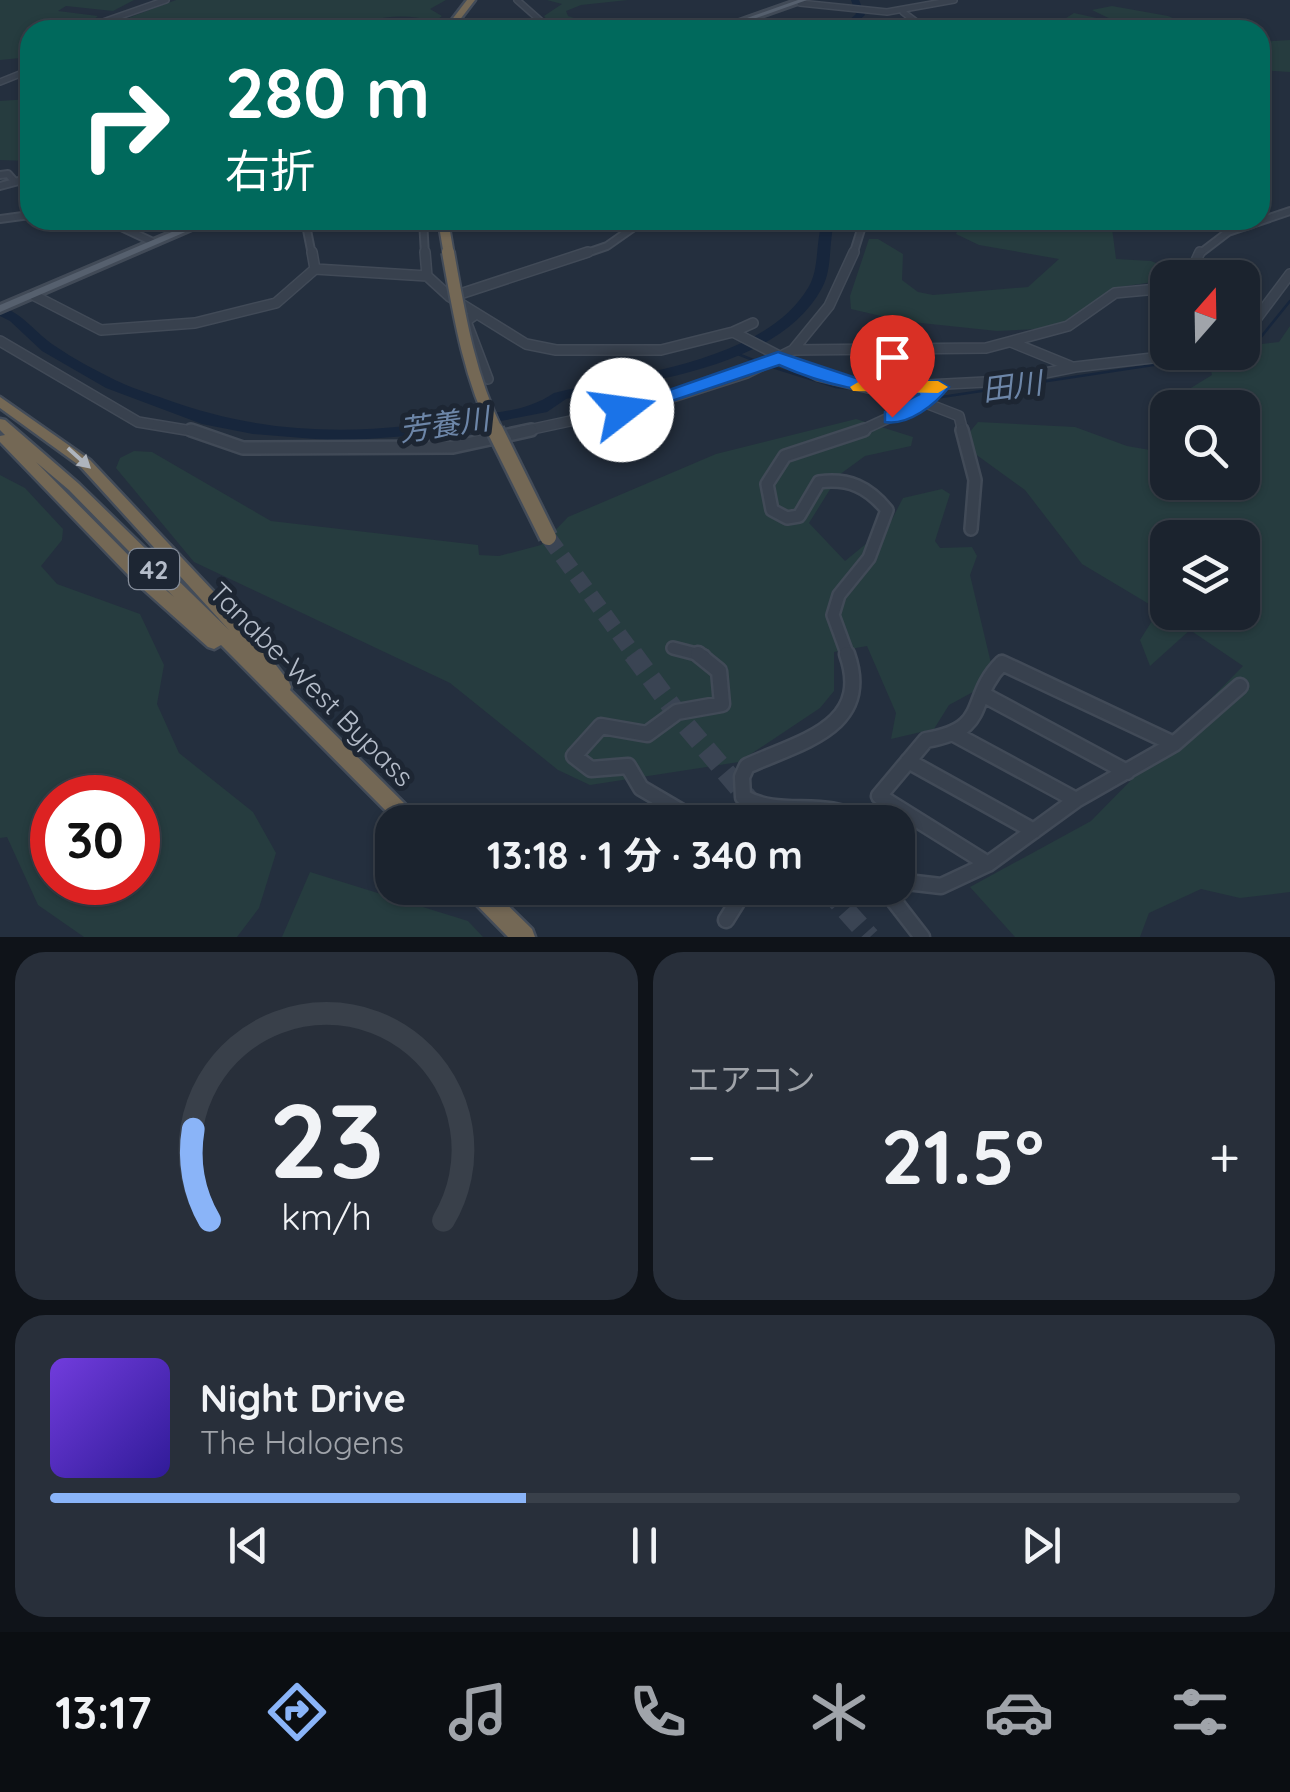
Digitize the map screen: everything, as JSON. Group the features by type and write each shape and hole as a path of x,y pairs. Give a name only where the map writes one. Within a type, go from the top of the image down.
{"highway":[{"path":"445,230 461,327 484,407 548,536"},
{"path":"0,401 59,440 109,488 239,630 304,719"},
{"name":"Tanabe-West Bypass","path":"0,422 74,487 393,805"},
{"path":"0,435 152,588 304,719"},
{"path":"492,905 524,937"}],"main road":[{"path":"747,20 802,2"},
{"path":"0,308 183,230"}],"street":[{"path":"109,20 166,0"},
{"path":"517,0 540,20"},
{"path":"802,2 849,10 903,12 954,0"},
{"path":"903,12 914,20"},
{"path":"0,175 8,174 15,182"},
{"path":"0,186 20,181"},
{"path":"128,230 153,242"},
{"path":"307,230 314,270"},
{"path":"424,230 427,276"},
{"path":"450,297 606,246 629,230"},
{"path":"0,341 98,403 138,422 185,428 243,448 452,447 654,403 778,358 792,350 827,310 843,281 861,230"},
{"path":"1195,260 1212,242 1242,230"},
{"path":"29,296 101,330 195,322 276,303 314,270 427,276 450,297 526,344 556,350 661,350 736,334 754,323"},
{"path":"1260,314 1290,274"},
{"path":"792,350 961,350 1011,342 1068,326 1114,293 1150,290"},
{"path":"476,314 466,321 488,379"},
{"path":"736,334 818,376 868,388 937,389 1150,359"},
{"path":"1011,342 1075,368"},
{"path":"759,805 743,798 742,777 747,766 836,725 848,710 854,674 832,615 839,595 869,558 886,510 860,484 836,478 819,482 799,516 787,518 772,510 767,484 786,456 862,432 923,402 937,389"},
{"path":"923,402 960,416 975,480 971,529"},
{"path":"668,805 641,788 628,766 591,769 574,756 601,726 647,734 677,712 722,704 723,686 712,661 698,651 673,648"},
{"path":"988,864 879,796 926,740 956,734 978,711 990,675 1006,661 1174,744"},
{"path":"915,883 941,886 988,864 1076,800 1174,744 1200,717 1240,686"},
{"path":"984,695 1126,772"},
{"path":"956,734 1076,800"},
{"path":"908,760 1034,831"},
{"path":"726,920 735,905"},
{"path":"897,905 922,937"}],"green space":[{"path":"0,0 134,0 113,11 66,6 58,11 98,16 93,20 20,20 20,58 0,60"},
{"path":"176,0 446,0 430,9 442,16 437,20 123,20"},
{"path":"547,0 628,0 581,5 566,11 568,16 580,20 547,20 544,16 562,4"},
{"path":"1112,6 1178,20 1112,20 1092,10"},
{"path":"1074,13 1101,19 1100,20 1063,20"},
{"path":"1290,40 1290,72 1270,71 1270,41"},
{"path":"20,100 20,161 0,160 0,101"},
{"path":"958,230 1112,230 1116,259 1150,261 1150,282 1119,287 1062,328 997,331 902,321 851,309 850,296 869,239 878,239 903,254 902,280 918,292 933,295 1028,287 1059,259 979,245 956,234"},
{"path":"1290,326 1290,892 1240,898 1201,889 1149,913 1140,937 1015,937 970,887 1091,821 1243,666 1190,630 1260,630 1260,520 1150,520 1150,605 1082,564 1025,490 967,448 968,434 978,422 1075,427 1150,450 1150,500 1260,500 1260,390 1188,390 1212,375 1211,370 1260,370 1262,344 1279,342"},
{"path":"856,419 913,437 911,446 865,456 839,475 809,523 845,561 889,525 903,498 942,489 950,494 935,541 940,548 972,547 977,556 970,575 995,680 949,705 934,729 891,739 896,713 867,646 834,652 834,691 820,708 739,762 590,785 558,770 450,683 194,562 116,468 120,458 134,451 152,452 271,521 478,545 479,555 499,556 541,545 568,517 716,454"},
{"path":"0,475 25,488 63,529 62,540 41,566 57,584 140,614 164,665 157,704 179,753 253,812 276,853 259,908 237,937 84,937 38,905 160,905 160,775 30,775 30,887 7,837 0,838"},
{"path":"1150,624 1150,630 1190,630 1150,666 1140,640"},
{"path":"310,872 375,892 375,905 416,905 468,921 483,937 282,937"}],"waterway":[{"name":"芳養川","path":"855,0 861,15 855,20"},
{"name":"芳養川","path":"0,310 15,318 47,348 112,385 208,420 253,429 340,436 433,429 541,409 560,396 664,373 738,350 771,333 797,313 816,287 826,230"},
{"name":"田川","path":"1260,338 1290,301"},
{"name":"田川","path":"730,351 761,363"},
{"name":"田川","path":"935,398 1150,365"},
{"name":"田川","path":"769,366 836,387 922,398"}],"tunnel":[{"path":"548,537 635,656"},
{"path":"633,654 684,723 754,805"},
{"path":"841,905 870,937"}],"slow traffic":[{"path":"860,387 938,387"}],"route":[{"path":"622,410 746,373 778,358 845,384 868,388 939,387 923,402 892,417"}]}
